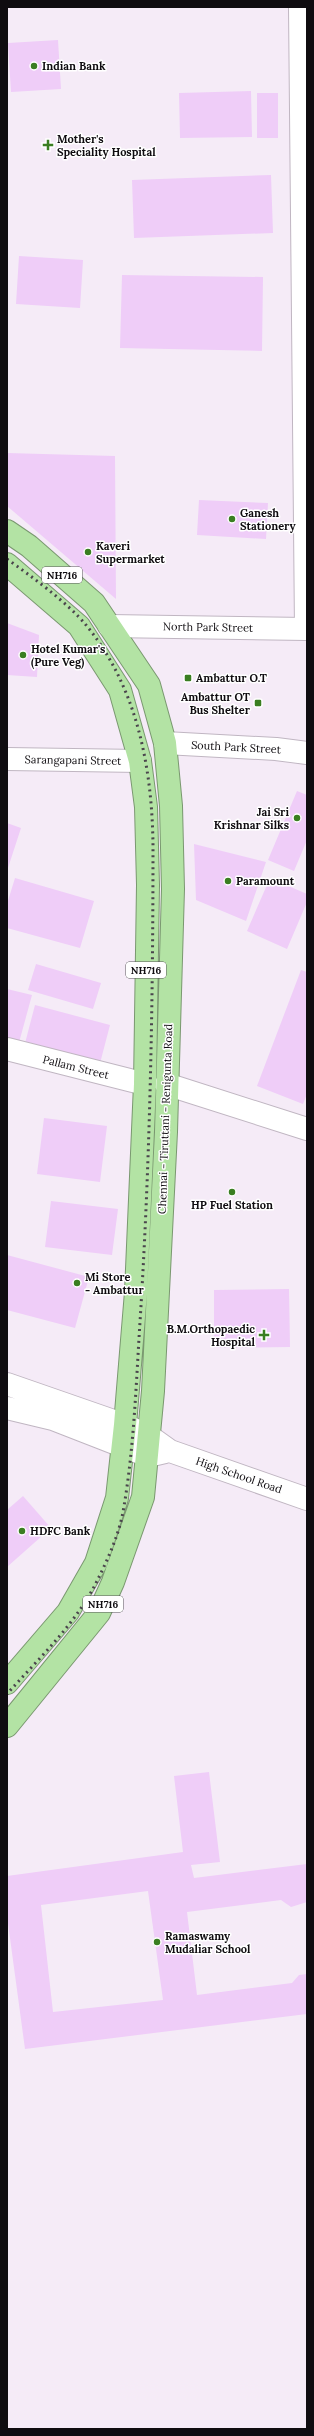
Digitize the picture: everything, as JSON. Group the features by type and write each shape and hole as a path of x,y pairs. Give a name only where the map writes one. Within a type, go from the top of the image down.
{"highway":[{"name":"Chennai - Tiruttani - Renigunta Road","path":"7,531 29,546 94,603 149,685 165,743 171,806 174,889 162,1202 149,1446 143,1497 113,1582 99,1613 7,1726"},
{"name":"Chennai - Tiruttani - Renigunta Road","path":"7,564 79,626 120,690 140,761 146,807 148,885 145,1084 136,1292 117,1498 96,1564 68,1612 7,1683"}],"street":[{"path":"300,7 306,628"},
{"name":"North Park Street","path":"109,626 306,628"},
{"name":"South Park Street","path":"165,743 276,749 307,753"},
{"name":"Sarangapani Street","path":"7,759 140,761"},
{"name":"Pallam Street","path":"7,1049 145,1084"},
{"path":"166,1084 307,1129"},
{"path":"7,1384 125,1424 149,1446"},
{"path":"7,1408 53,1419 123,1446 149,1446"},
{"name":"High School Road","path":"149,1446 170,1451 307,1499"}],"building":[{"name":"Indian Bank","path":"58,40 61,89 11,92 8,43"},
{"path":"251,91 252,137 180,138 179,93"},
{"path":"257,93 278,93 278,138 257,138"},
{"path":"271,175 273,233 134,238 132,180"},
{"path":"19,256 83,260 80,308 16,304"},
{"path":"122,275 263,277 262,351 120,348"},
{"name":"Kaveri Supermarket","path":"7,453 115,456 116,599 7,506"},
{"name":"Ganesh Stationery","path":"199,500 268,503 266,539 197,535"},
{"name":"Hotel Kumar's (Pure Veg)","path":"7,623 39,635 37,677 7,675"},
{"name":"Jai Sri Krishnar Silks","path":"297,791 307,795 307,840 294,871 268,860"},
{"path":"7,823 21,828 7,871"},
{"name":"Paramount","path":"194,844 266,862 246,921 196,900"},
{"path":"15,878 94,901 80,948 7,928 7,904"},
{"path":"270,878 307,894 307,902 287,949 247,931"},
{"path":"36,964 101,983 93,1009 28,990"},
{"path":"301,970 307,972 307,1094 303,1104 257,1086"},
{"path":"7,989 32,995 17,1050 7,1047"},
{"path":"35,1005 110,1025 98,1071 23,1051"},
{"path":"44,1118 107,1126 100,1182 37,1174"},
{"path":"51,1201 118,1209 112,1255 45,1247"},
{"path":"7,1255 89,1277 75,1328 7,1310"},
{"path":"289,1289 290,1347 214,1348 214,1290"},
{"path":"23,1496 51,1528 7,1567 7,1510"},
{"path":"209,1772 220,1862 191,1865 194,1878 307,1864 307,1902 291,1907 281,1900 187,1912 197,1995 292,1983 299,1975 307,1974 307,2014 25,2049 7,1916 7,1876 183,1852 174,1776","holes":["148,1891 163,2000 53,2012 41,1905"]}],"railway":[{"path":"7,559 49,590 86,625 103,649 118,675 129,701 145,757 152,816 153,845 152,1024 149,1143 134,1417 127,1489 119,1529 113,1546 89,1595 57,1640 7,1694"}],"place":[{"name":"Indian Bank","path":"34,66"},
{"name":"Mother's Speciality Hospital","path":"48,145"},
{"name":"Ganesh Stationery","path":"232,519"},
{"name":"Kaveri Supermarket","path":"88,552"},
{"name":"Hotel Kumar's (Pure Veg)","path":"23,655"},
{"name":"Ambattur O.T","path":"188,678"},
{"name":"Ambattur OT Bus Shelter","path":"258,703"},
{"name":"Jai Sri Krishnar Silks","path":"297,818"},
{"name":"Paramount","path":"228,881"},
{"name":"HP Fuel Station","path":"232,1192"},
{"name":"Mi Store - Ambattur","path":"77,1283"},
{"name":"B.M.Orthopaedic Hospital","path":"264,1335"},
{"name":"HDFC Bank","path":"22,1531"},
{"name":"Ramaswamy Mudaliar School","path":"157,1942"}]}
